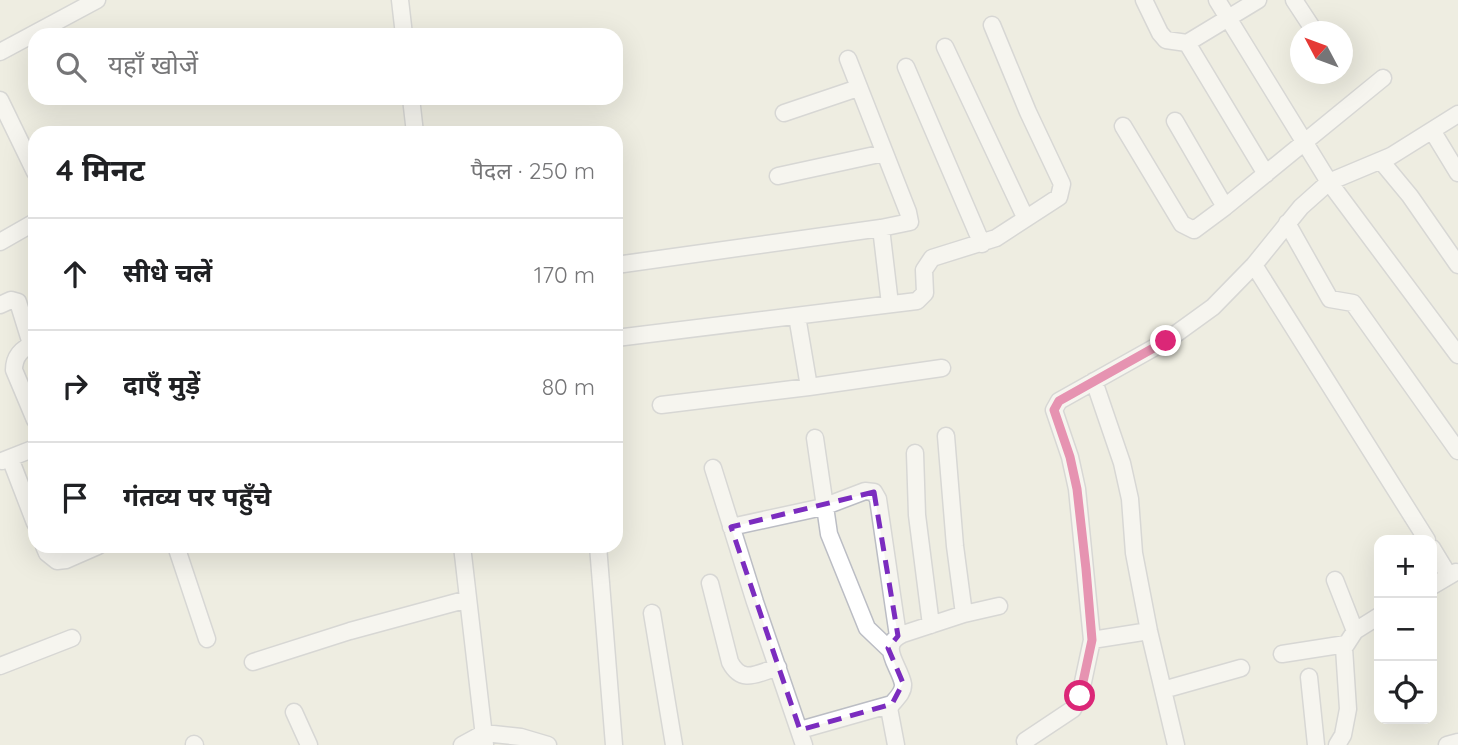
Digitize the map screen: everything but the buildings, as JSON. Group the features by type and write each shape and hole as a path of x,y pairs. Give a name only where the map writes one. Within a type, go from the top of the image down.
{"street":[{"path":"45,28 97,0"},
{"path":"400,0 403,28"},
{"path":"1144,0 1166,40 1186,43 1258,0"},
{"path":"1217,0 1329,182 1458,355"},
{"path":"1294,0 1308,21"},
{"path":"623,337 917,301 924,296 924,270 932,258 996,238 1059,197 1062,184 1028,112 992,24"},
{"path":"0,52 28,37"},
{"path":"1186,43 1266,174"},
{"path":"945,47 1025,217"},
{"path":"623,264 907,224 911,220 848,59"},
{"path":"906,67 982,244"},
{"path":"1123,126 1182,224 1194,230 1383,78"},
{"path":"785,113 858,88"},
{"path":"0,100 28,158"},
{"path":"412,105 414,126"},
{"path":"1023,744 1073,709 1080,696 1092,640 1077,489 1070,457 1054,410 1059,401 1192,324 1213,307 1254,265 1287,223 1329,182 1381,160 1433,132 1458,114"},
{"path":"1175,121 1225,207"},
{"path":"1433,132 1458,173"},
{"path":"778,176 884,153"},
{"path":"1381,160 1458,265"},
{"path":"1287,223 1330,299 1353,303 1458,451"},
{"path":"0,242 28,226"},
{"path":"881,228 890,304"},
{"path":"1254,265 1424,535"},
{"path":"0,304 11,300 18,302 28,330"},
{"path":"797,316 809,387"},
{"path":"28,347 19,352 14,370 28,403"},
{"path":"661,405 942,368"},
{"path":"1094,381 1122,463 1130,499 1134,553 1176,745"},
{"path":"946,436 955,546 964,614"},
{"path":"815,438 829,534 863,620 874,637 894,643 931,625 999,606"},
{"path":"28,451 5,460 28,508"},
{"path":"915,453 917,515 931,625"},
{"path":"713,468 802,738 892,704"},
{"path":"732,527 823,507 865,491 874,492 878,499 894,643 903,683 889,713 896,745"},
{"path":"47,553 57,561 82,553"},
{"path":"178,553 207,639"},
{"path":"463,553 484,739"},
{"path":"599,553 614,745"},
{"path":"1437,554 1454,573 1437,583"},
{"path":"1335,580 1351,638 1343,658 1348,709 1343,735 1337,745"},
{"path":"709,583 735,672 750,676 778,667"},
{"path":"253,662 350,631 468,599"},
{"path":"652,613 674,745"},
{"path":"1282,654 1351,638 1374,621"},
{"path":"1092,640 1149,631"},
{"path":"0,666 72,638"},
{"path":"1163,691 1241,668"},
{"path":"1308,677 1316,745"},
{"path":"294,712 309,745"},
{"path":"462,745 484,739 521,737 548,745"},
{"path":"1447,745 1458,742"}],"highlighted area":[{"path":"874,492 898,636 888,648 903,683 892,704 800,730 731,527"}],"route":[{"path":"1080,696 1092,640 1086,569 1077,489 1070,457 1054,410 1059,401 1166,341"}]}
